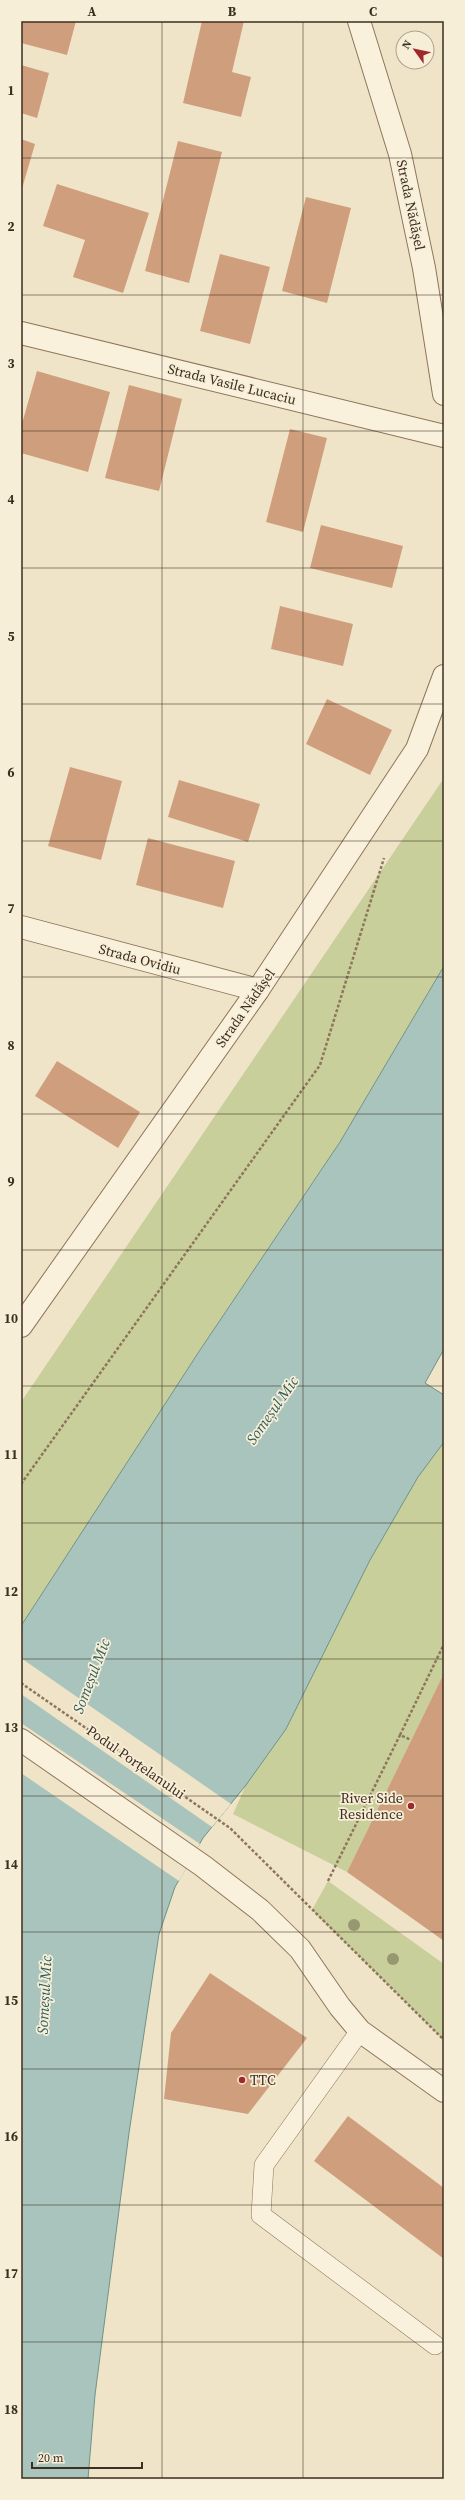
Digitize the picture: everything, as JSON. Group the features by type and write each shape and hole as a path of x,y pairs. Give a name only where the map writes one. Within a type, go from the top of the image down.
{"street":[{"name":"Strada Nădășel","path":"359,21 400,154 424,268 444,394"},
{"name":"Strada Vasile Lucaciu","path":"21,333 444,436"},
{"name":"Strada Nădășel","path":"21,1326 258,990 418,749 444,676"},
{"name":"Strada Ovidiu","path":"21,927 258,990"},
{"path":"21,1740 203,1866 260,1910 300,1949 340,2008 360,2031 444,2091"}],"lane":[{"path":"360,2031 264,2166 262,2215 435,2345"}],"path":[{"path":"21,1484 320,1065 385,854"},
{"path":"328,1881 444,1644"},
{"name":"Podul Porțelanului","path":"21,1683 230,1828 444,2040"},
{"path":"400,1735 411,1740"}],"green space":[{"path":"444,778 444,966 340,1142 200,1350 21,1626 21,1402"},
{"path":"444,1349 425,1383 444,1395 444,1673 347,1872 233,1814 245,1787 203,1838 175,1887 159,1934 128,1779"},
{"path":"328,1881 444,1964 444,2040 312,1910"}],"water":[{"name":"Someșul Mic","path":"444,966 444,1349 425,1383 444,1395 444,1442 418,1477 370,1560 286,1729 246,1785 203,1838 175,1887 159,1934 129,2133 95,2395 88,2479 21,2479 21,1626 200,1350 340,1142"}],"pier":[{"path":"21,1658 231,1804 212,1827 21,1694"},
{"path":"21,1723 200,1844 179,1881 21,1773"}],"building":[{"path":"21,21 76,21 67,55 21,43"},
{"path":"202,21 244,21 232,72 251,77 241,117 183,103"},
{"path":"21,65 49,73 37,118 21,113"},
{"path":"21,139 35,144 21,192"},
{"path":"178,141 222,152 189,283 145,271"},
{"path":"57,184 149,213 123,293 73,277 85,240 43,226"},
{"path":"306,197 351,208 327,303 282,291"},
{"path":"220,254 270,267 250,344 200,331"},
{"path":"37,371 110,392 88,472 21,453 21,427"},
{"path":"129,385 182,399 159,491 105,478"},
{"path":"290,429 327,438 303,532 266,522"},
{"path":"321,525 403,546 392,588 310,568"},
{"path":"280,606 353,624 343,666 271,649"},
{"path":"327,699 392,730 370,775 306,744"},
{"path":"70,767 122,781 101,860 48,846"},
{"path":"179,780 260,804 248,842 168,817"},
{"path":"148,838 235,861 223,908 136,885"},
{"path":"57,1061 140,1112 118,1148 35,1096"},
{"name":"River Side Residence","path":"444,1673 444,1941 347,1872"},
{"path":"210,1973 307,2038 248,2114 164,2099 171,2033"},
{"path":"348,2116 444,2188 444,2259 314,2161"}],"place":[{"name":"River Side Residence","path":"411,1806"},
{"name":"TTC","path":"242,2080"}]}
